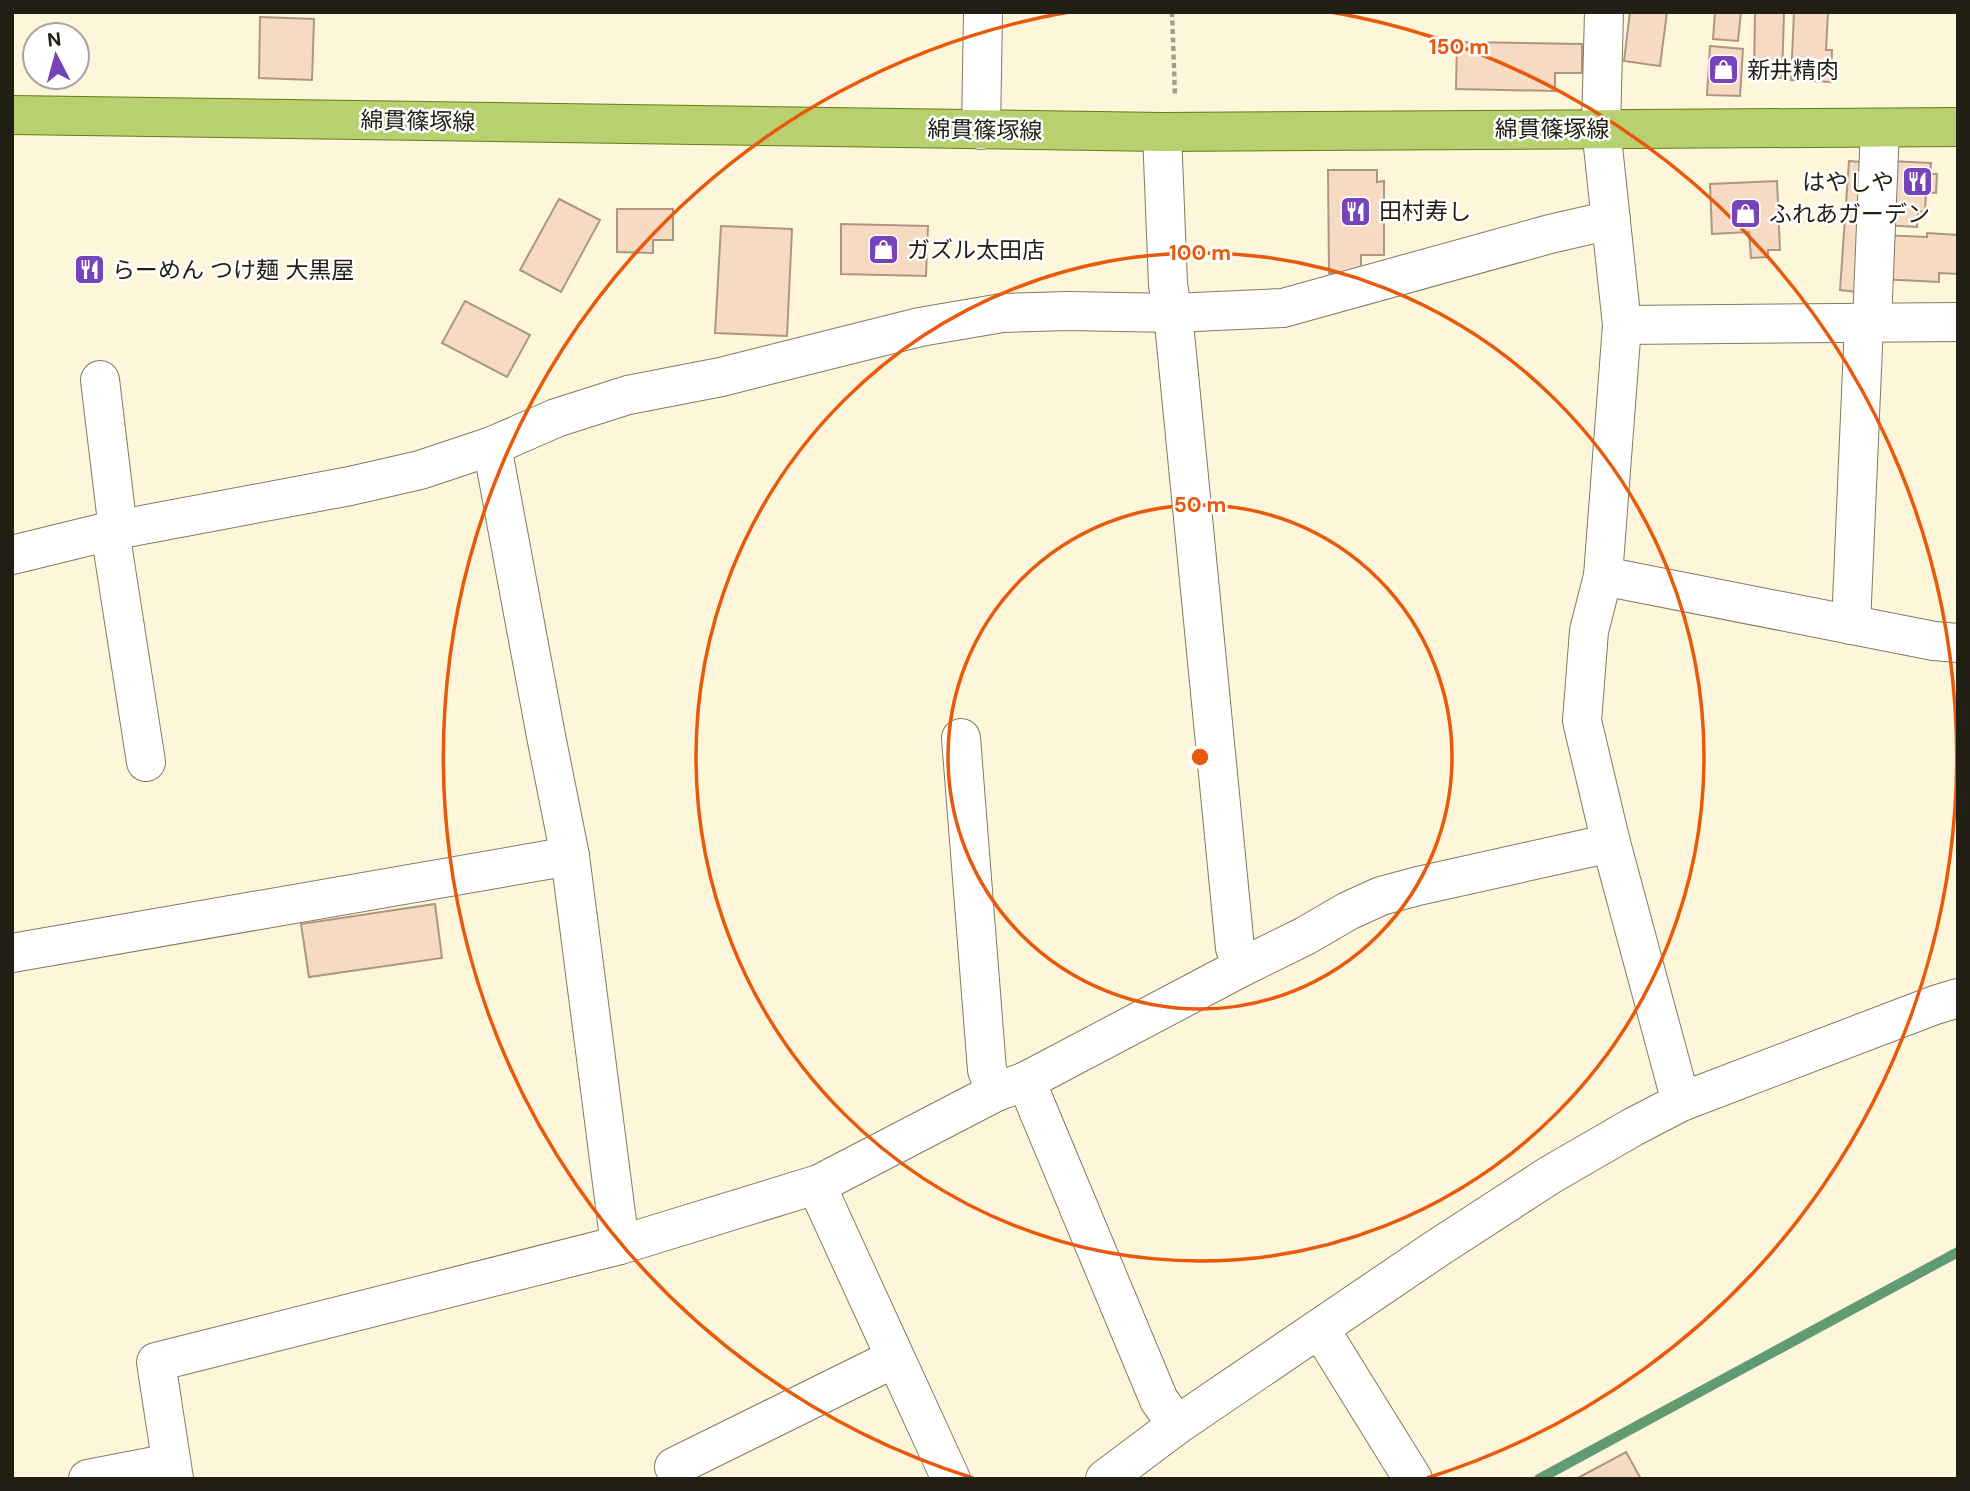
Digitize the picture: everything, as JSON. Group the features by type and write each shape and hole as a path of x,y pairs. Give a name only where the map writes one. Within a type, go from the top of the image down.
{"main road":[{"name":"綿貫篠塚線","path":"12,115 981,130 1169,118 1601,128 1958,127"}],"street":[{"path":"981,130 983,12"},
{"path":"1605,12 1601,128 1622,325 1603,576 1589,631 1582,721 1611,843 1681,1102"},
{"path":"1169,118 1168,285 1173,313 1235,948 1242,967"},
{"path":"1851,625 1880,128"},
{"path":"12,555 114,531 420,470 492,446 556,418 628,395 721,377 962,318 1002,313 1173,313 1283,309 1550,234 1611,220"},
{"path":"1622,325 1958,322"},
{"path":"100,380 114,531 146,762"},
{"path":"492,446 570,856 620,1245"},
{"path":"1603,576 1934,641 1958,643"},
{"path":"961,738 987,1070 1011,1087 1159,1400 1177,1425"},
{"path":"88,1479 172,1471 156,1362 620,1245 819,1184 1381,896 1611,843"},
{"path":"12,953 570,856"},
{"path":"1105,1479 1177,1425 1436,1249 1550,1175 1633,1127 1681,1102 1958,998"},
{"path":"819,1184 824,1202 951,1479"},
{"path":"1320,1329 1413,1479"},
{"path":"674,1467 895,1358"}],"path":[{"path":"1169,118 1172,12"}],"building":[{"path":"1630,12 1667,12 1660,66 1624,61"},
{"path":"1715,12 1741,12 1738,41 1713,39"},
{"path":"1755,12 1784,12 1782,78 1754,77"},
{"path":"1794,12 1828,12 1826,50 1832,50 1831,82 1791,80"},
{"path":"260,17 314,19 312,80 259,78"},
{"path":"1457,42 1582,44 1582,73 1555,73 1555,91 1456,89"},
{"path":"1710,46 1743,49 1740,96 1707,95"},
{"path":"1849,161 1873,163 1867,293 1840,290"},
{"path":"1889,161 1931,163 1930,174 1937,174 1936,193 1926,192 1925,212 1918,211 1917,227 1885,225"},
{"path":"1328,170 1377,170 1377,182 1384,181 1384,255 1361,255 1361,273 1329,273"},
{"path":"1777,181 1780,250 1768,250 1768,257 1751,258 1749,232 1712,234 1710,184"},
{"path":"559,199 600,220 561,292 520,270"},
{"path":"617,209 673,209 673,240 653,240 653,253 617,252"},
{"path":"841,224 928,226 926,276 841,274"},
{"path":"721,226 792,229 787,336 715,333"},
{"path":"1927,233 1958,235 1958,274 1939,273 1939,282 1880,279 1882,235 1927,237"},
{"path":"465,301 530,335 507,377 442,343"},
{"path":"435,904 442,958 309,977 301,924"},
{"path":"1626,1452 1641,1479 1576,1479"}],"waterway":[{"path":"1539,1479 1958,1252"}],"place":[{"name":"新井精肉","path":"1724,70"},
{"name":"はやしや","path":"1917,182"},
{"name":"田村寿し","path":"1356,211"},
{"name":"ふれあガーデン","path":"1746,214"},
{"name":"ガズル太田店","path":"884,250"},
{"name":"らーめん つけ麺 大黒屋","path":"89,270"}]}
